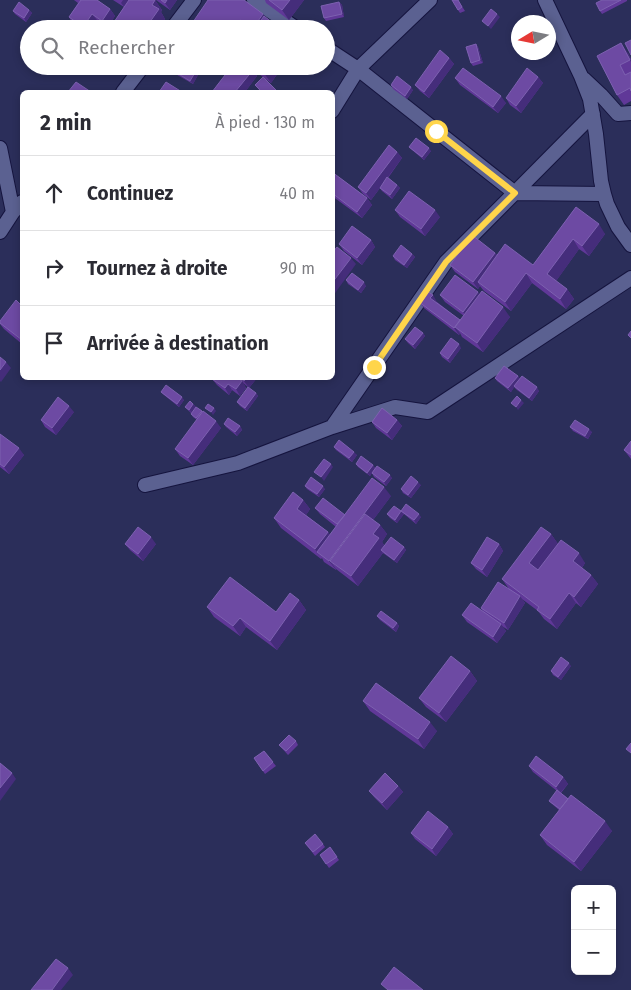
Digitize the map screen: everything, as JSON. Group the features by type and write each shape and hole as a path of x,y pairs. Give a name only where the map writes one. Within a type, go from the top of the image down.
{"street":[{"path":"179,20 194,0"},
{"path":"254,0 284,20"},
{"path":"335,107 358,69 430,0"},
{"path":"545,0 590,98 604,194 618,227 631,246"},
{"path":"335,54 358,69 515,193 604,194"},
{"path":"125,90 136,75"},
{"path":"581,76 618,114 631,113"},
{"path":"332,427 446,262 593,114"},
{"path":"0,148 18,207 0,232"},
{"path":"145,485 238,463 332,427 395,407 428,412 631,278"}],"building":[{"path":"81,0 97,0 110,9 103,20 92,14 88,20 73,20 69,17"},
{"path":"129,0 155,0 152,5 159,9 151,20 115,20"},
{"path":"208,0 244,0 263,14 259,20 194,20"},
{"path":"269,0 290,0 282,10"},
{"path":"452,0 458,0 462,7 458,10"},
{"path":"602,0 621,0 600,11 596,3"},
{"path":"19,2 29,10 24,18 13,11"},
{"path":"339,2 342,14 324,18 321,6"},
{"path":"491,9 497,14 488,26 482,21"},
{"path":"264,16 269,20 261,20"},
{"path":"631,40 631,55 625,43"},
{"path":"621,43 630,60 620,65 625,75 631,72 631,91 630,88 617,95 597,56"},
{"path":"476,44 480,60 471,63 466,47"},
{"path":"440,50 449,58 424,92 415,85"},
{"path":"463,68 501,96 493,107 455,78"},
{"path":"527,68 538,77 516,106 506,98"},
{"path":"180,75 194,75 190,81"},
{"path":"225,75 249,75 237,90 214,90"},
{"path":"397,76 411,87 405,96 391,85"},
{"path":"263,77 276,90 260,90 255,85"},
{"path":"76,82 88,90 70,90"},
{"path":"166,82 179,90 160,90"},
{"path":"416,138 429,148 422,157 409,147"},
{"path":"389,145 397,152 366,193 358,187"},
{"path":"335,174 367,198 357,212 335,195"},
{"path":"387,177 397,185 390,195 380,188"},
{"path":"409,191 435,210 421,229 395,210"},
{"path":"576,207 599,224 582,246 573,239 547,274 567,289 560,299 526,273 505,302 478,282 505,244 533,265"},
{"path":"352,226 371,240 357,258 339,244"},
{"path":"472,235 495,253 473,282 450,265"},
{"path":"401,245 412,254 404,265 393,256"},
{"path":"337,247 351,258 335,279 335,249"},
{"path":"352,273 364,282 358,290 346,280"},
{"path":"455,275 478,292 463,312 440,295"},
{"path":"427,291 433,295 430,298 460,320 454,328 419,302"},
{"path":"482,291 503,307 477,343 455,327"},
{"path":"16,300 20,304 20,338 0,323"},
{"path":"415,327 423,333 413,345 405,339"},
{"path":"451,338 459,344 448,359 440,353"},
{"path":"0,357 6,362 0,370"},
{"path":"504,366 518,376 508,388 495,378"},
{"path":"522,376 537,387 529,398 514,386"},
{"path":"213,380 242,381 236,389 228,384 225,388"},
{"path":"166,385 182,397 177,404 161,392"},
{"path":"248,387 256,393 245,408 237,402"},
{"path":"517,396 521,400 516,407 511,403"},
{"path":"58,397 69,406 52,428 41,420"},
{"path":"190,401 193,404 189,410 185,407"},
{"path":"208,404 214,408 211,412 205,408"},
{"path":"196,407 202,411 196,418 191,414"},
{"path":"382,408 397,420 387,433 372,422"},
{"path":"203,411 216,421 188,458 175,449"},
{"path":"228,418 240,426 235,432 224,424"},
{"path":"575,420 589,429 585,436 570,427"},
{"path":"0,434 19,448 4,467 0,464"},
{"path":"339,440 354,452 349,458 334,447"},
{"path":"631,441 631,455 624,450"},
{"path":"361,456 373,465 367,473 356,464"},
{"path":"324,459 331,464 321,477 314,472"},
{"path":"377,466 390,475 384,482 372,473"},
{"path":"411,476 418,482 408,495 401,489"},
{"path":"311,477 323,486 317,494 305,486"},
{"path":"372,478 384,487 329,561 317,552"},
{"path":"293,492 303,500 297,509 328,532 315,549 274,518"},
{"path":"323,498 345,515 337,524 315,508"},
{"path":"406,504 419,514 414,520 401,511"},
{"path":"394,506 401,511 395,520 387,514"},
{"path":"365,514 380,525 373,534 379,538 351,576 330,561"},
{"path":"138,527 151,537 138,554 125,544"},
{"path":"541,527 551,534 529,563 538,570 561,540 579,553 573,561 591,575 574,597 569,593 550,619 537,610 539,607 502,579"},
{"path":"391,537 404,547 394,560 381,550"},
{"path":"487,537 499,544 482,570 471,563"},
{"path":"230,577 276,612 290,593 299,600 270,641 240,618 233,626 207,607"},
{"path":"498,582 520,596 504,623 481,608"},
{"path":"471,603 501,624 493,637 462,615"},
{"path":"381,611 397,623 393,628 377,616"},
{"path":"451,656 470,671 439,713 419,698"},
{"path":"561,657 569,663 558,677 551,671"},
{"path":"376,683 430,722 418,739 363,701"},
{"path":"289,735 296,741 286,751 279,745"},
{"path":"631,743 631,753 626,749"},
{"path":"264,751 273,762 263,771 254,758"},
{"path":"536,756 563,777 556,787 529,766"},
{"path":"0,763 12,773 0,788"},
{"path":"385,773 398,786 382,803 369,791"},
{"path":"557,790 568,799 560,809 549,801"},
{"path":"571,795 605,821 574,862 540,835"},
{"path":"428,811 448,827 432,849 411,833"},
{"path":"315,834 323,844 313,852 305,843"},
{"path":"330,847 337,857 326,864 320,855"},
{"path":"56,959 68,968 52,990 31,990"},
{"path":"394,967 423,990 388,990 381,984"}],"route":[{"path":"374,367 446,262 515,193 436,131"}]}
